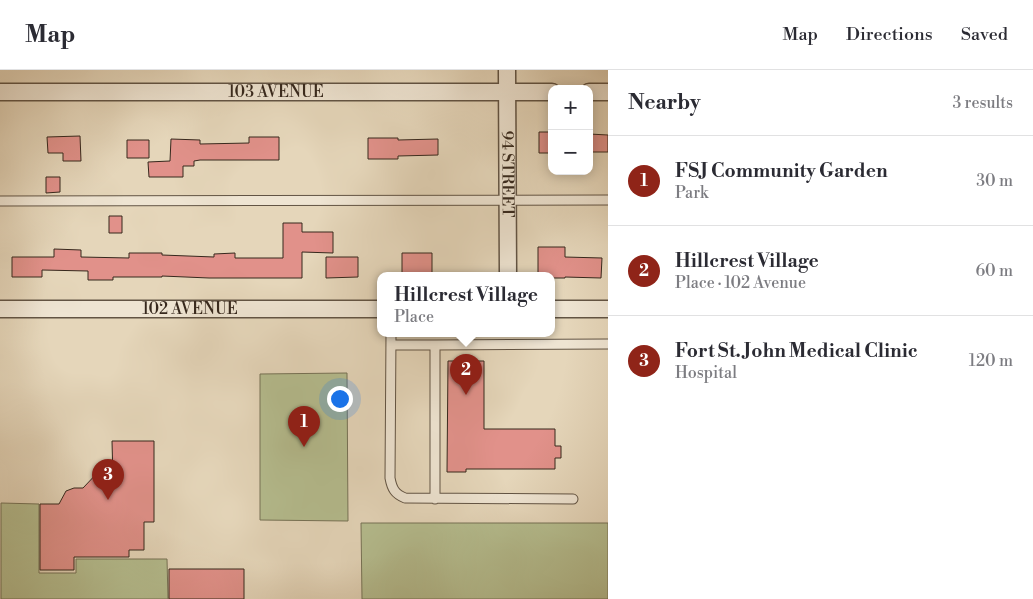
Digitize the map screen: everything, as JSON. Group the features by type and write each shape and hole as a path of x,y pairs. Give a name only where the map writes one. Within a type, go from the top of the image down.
{"street":[{"name":"94 STREET","path":"508,70 508,272"},
{"name":"103 AVENUE","path":"0,92 548,92"},
{"path":"593,92 608,92"},
{"name":"102 AVENUE","path":"0,309 377,309"},
{"path":"555,309 608,309"}],"lane":[{"path":"0,201 608,200"},
{"path":"391,337 391,487 397,495 404,498 435,499 573,499"},
{"path":"390,344 608,344"},
{"path":"435,344 435,499"}],"green space":[{"path":"347,373 348,521 260,520 260,374"},
{"path":"1,503 39,504 39,573 76,573 76,559 167,559 168,599 1,599"},
{"path":"361,523 608,523 608,599 362,599"}],"building":[{"path":"539,132 548,132 548,153 539,153"},
{"path":"593,134 608,135 608,152 593,152"},
{"path":"80,136 81,161 63,161 63,153 48,153 47,137"},
{"path":"249,137 279,137 279,160 200,160 194,161 194,166 183,166 183,177 149,177 148,162 170,161 171,139 200,140 200,144 249,143"},
{"path":"368,138 398,138 398,140 438,139 438,155 398,156 398,159 368,159"},
{"path":"127,140 149,140 149,158 127,158"},
{"path":"46,177 60,177 60,192 46,193"},
{"path":"109,216 122,216 122,233 109,233"},
{"path":"283,223 302,223 302,232 333,232 333,253 302,252 302,278 162,276 113,277 113,280 88,280 88,271 42,270 42,277 12,277 12,257 54,257 54,249 81,250 81,257 129,258 129,253 162,253 162,255 214,257 214,254 235,253 235,258 283,258"},
{"path":"538,247 565,247 565,257 602,258 601,278 555,278 555,272 538,272"},
{"path":"402,253 432,253 432,272 402,272"},
{"path":"326,257 358,257 358,277 326,278"},
{"path":"448,361 484,361 484,429 555,429 555,446 561,446 561,458 555,458 555,469 466,469 466,472 447,472"},
{"path":"112,441 154,441 154,522 144,522 144,550 129,550 129,557 74,557 74,570 40,570 40,504 59,504 66,491 74,488 83,488 101,469 113,480"},
{"path":"169,569 244,569 244,599 169,599"}],"place":[{"name":"Hillcrest Village","path":"466,395"},
{"name":"FSJ Community Garden","path":"304,447"},
{"name":"Fort St. John Medical Clinic","path":"108,500"}]}
